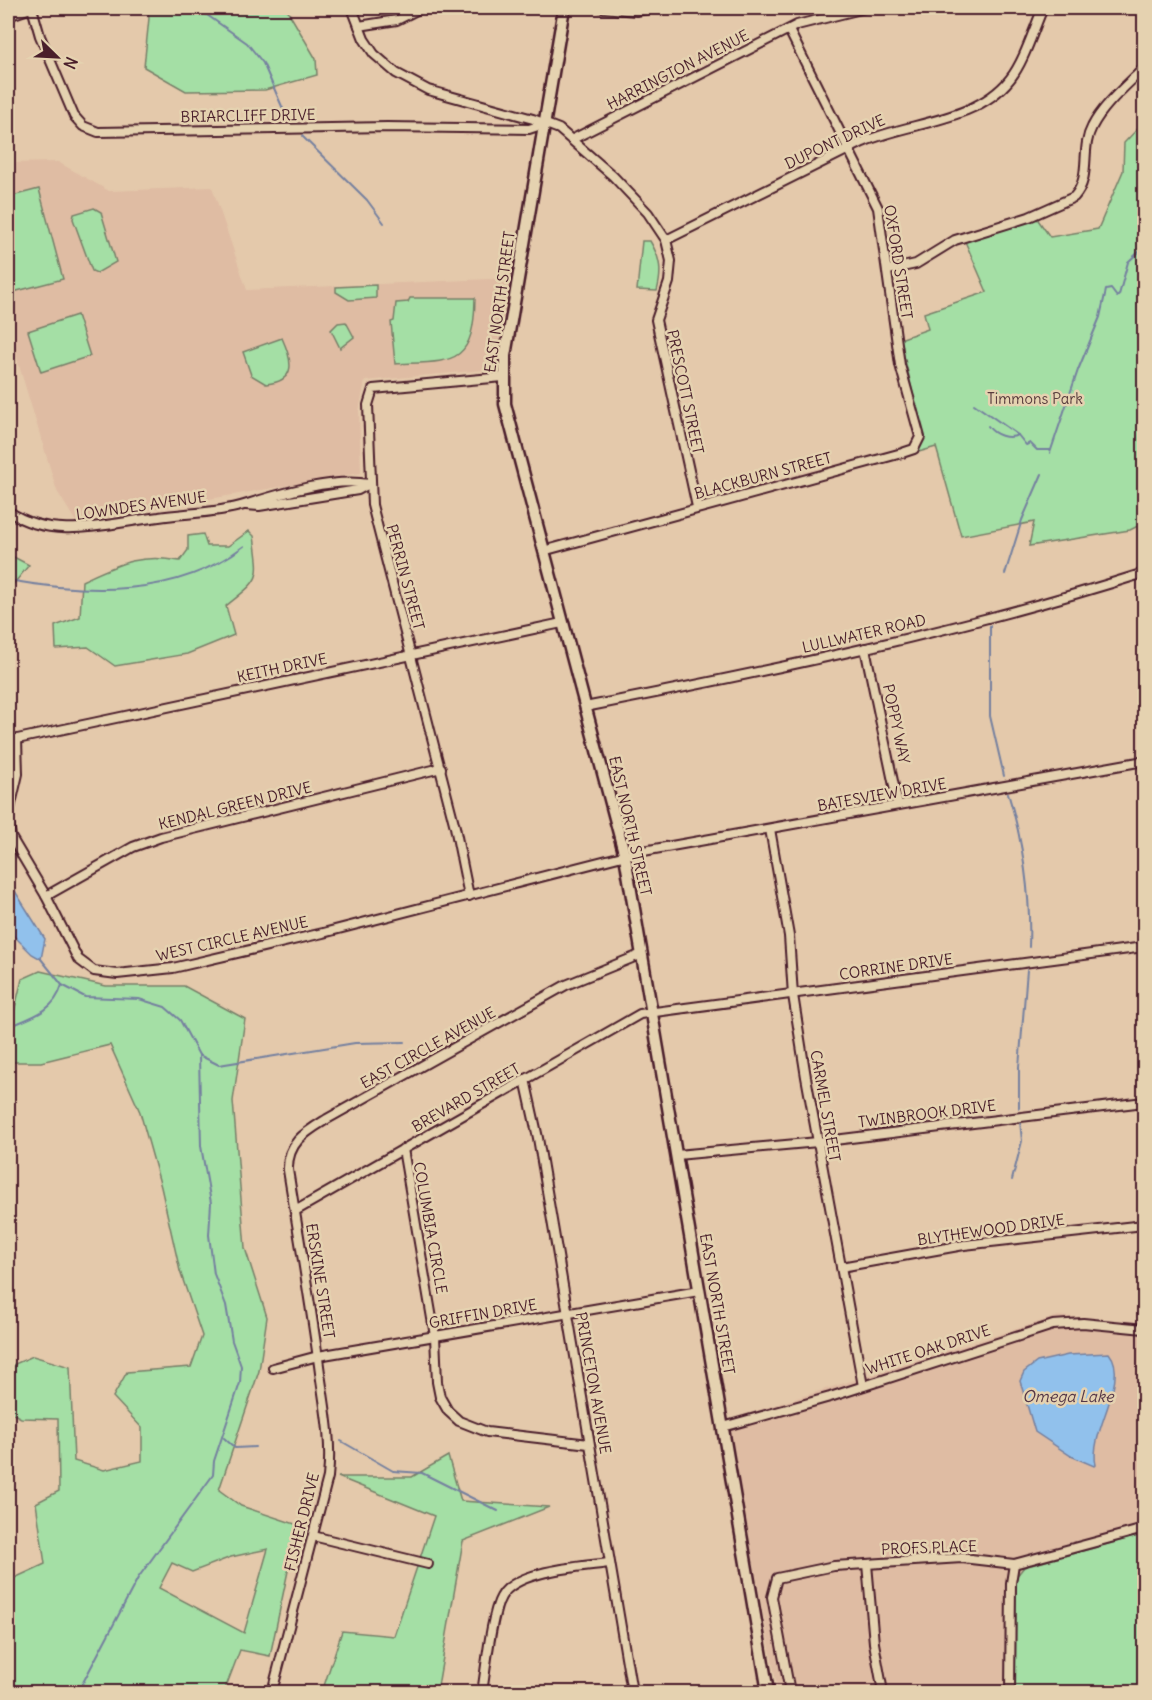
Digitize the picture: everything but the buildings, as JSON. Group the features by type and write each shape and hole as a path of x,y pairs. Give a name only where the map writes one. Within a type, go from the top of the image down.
{"main road":[{"name":"EAST NORTH STREET","path":"564,8 503,377 506,415 625,856 768,1692"}],"street":[{"path":"8,16 32,8"},
{"name":"BRIARCLIFF DRIVE","path":"32,8 40,36 74,116 82,126 98,132 387,127 529,129 544,124"},
{"name":"PRESCOTT STREET","path":"352,8 374,54 385,65 407,80 428,90 560,129 639,202 666,240 671,272 665,298 656,320 697,507"},
{"path":"359,26 397,20 422,8"},
{"path":"603,8 636,11 654,8"},
{"name":"HARRINGTON AVENUE","path":"573,139 789,30 865,8"},
{"name":"DUPONT DRIVE","path":"666,240 848,148 887,131 967,110 995,93 1012,78 1043,8"},
{"name":"OXFORD STREET","path":"789,30 878,208 903,374"},
{"path":"888,270 916,264 955,240 1029,217 1074,197 1079,191 1086,172 1092,127 1144,68"},
{"name":"BLACKBURN STREET","path":"543,551 914,449 920,437 903,374"},
{"name":"PERRIN STREET","path":"469,896 441,768 372,505 369,484 368,405 373,389 503,377"},
{"name":"LOWNDES AVENUE","path":"244,505 256,500 356,481 369,484"},
{"name":"LOWNDES AVENUE","path":"8,511 42,525 80,529 244,505 259,506 357,489 369,484"},
{"name":"LULLWATER ROAD","path":"585,707 739,677 866,648 1043,604 1144,573"},
{"name":"KEITH DRIVE","path":"8,741 562,623"},
{"name":"POPPY WAY","path":"866,648 898,805"},
{"name":"WEST CIRCLE AVENUE","path":"17,739 18,774 9,827 11,837 46,896 78,959 94,971 117,974 173,968 625,856"},
{"name":"BATESVIEW DRIVE","path":"625,856 1144,761"},
{"name":"KENDAL GREEN DRIVE","path":"46,896 133,847 161,837 441,768"},
{"name":"CARMEL STREET","path":"770,829 789,936 793,995 863,1386"},
{"name":"CORRINE DRIVE","path":"651,1015 1144,947"},
{"name":"EAST CIRCLE AVENUE","path":"294,1211 287,1164 290,1149 301,1135 566,985 642,954"},
{"name":"BREVARD STREET","path":"294,1211 636,1015 651,1015"},
{"name":"PRINCETON AVENUE","path":"525,1079 632,1692"},
{"name":"TWINBROOK DRIVE","path":"677,1155 818,1142 1144,1102"},
{"name":"COLUMBIA CIRCLE","path":"403,1149 435,1336 440,1397 448,1412 459,1421 487,1432 590,1444"},
{"name":"ERSKINE STREET","path":"294,1211 318,1356"},
{"name":"BLYTHEWOOD DRIVE","path":"842,1267 964,1245 1144,1225"},
{"name":"GRIFFIN DRIVE","path":"273,1368 318,1356 699,1291"},
{"name":"WHITE OAK DRIVE","path":"723,1427 863,1386 1053,1325 1083,1323 1144,1329"},
{"name":"FISHER DRIVE","path":"272,1692 330,1464 329,1435 318,1356"},
{"path":"1010,1692 1011,1583 1014,1564 1144,1529"},
{"path":"313,1536 428,1564"},
{"name":"PROFS PLACE","path":"883,1692 874,1643 867,1564 962,1558 1014,1564"},
{"path":"482,1692 497,1608 510,1585 544,1573 609,1563"},
{"path":"790,1692 772,1597 777,1578 834,1566 867,1564"}],"shaded area":[{"path":"58,162 109,191 212,187 247,290 511,278 494,369 365,381 359,411 361,473 76,522 57,491 8,329 8,163"},
{"path":"1058,1316 1144,1322 1144,1692 778,1692 727,1420"}],"green space":[{"path":"147,8 286,8 316,59 317,75 265,90 186,91 144,67 149,18"},
{"name":"Timmons Park","path":"1144,122 1144,523 1130,530 1029,546 1034,522 961,536 936,447 919,452 922,431 900,339 928,329 924,313 987,292 964,239 1036,217 1050,237 1098,229 1123,171 1124,143"},
{"path":"39,189 63,279 13,292 8,270 8,197"},
{"path":"94,208 101,212 116,262 97,273 92,271 73,219 74,214"},
{"path":"642,241 650,241 658,260 660,278 657,291 637,290"},
{"path":"376,285 376,298 349,300 336,292 336,287"},
{"path":"410,298 475,298 474,321 470,337 456,356 431,362 395,364 391,322 394,321 396,303 408,302"},
{"path":"77,315 90,356 41,372 28,331"},
{"path":"346,322 354,337 340,348 331,330 338,323"},
{"path":"282,338 290,361 288,374 283,379 266,384 251,375 243,352"},
{"path":"249,531 254,536 256,577 226,606 234,635 187,654 115,666 88,647 56,649 55,626 80,617 82,581 141,559 180,561 188,550 188,536 203,534 207,546 228,546"},
{"path":"8,554 29,565 8,591"},
{"path":"40,971 106,986 184,986 245,1019 233,1101 245,1248 267,1317 259,1371 219,1490 241,1506 301,1526 292,1552 270,1656 240,1650 224,1692 8,1692 8,1581 45,1564 36,1503 59,1491 58,1419 21,1418 8,1411 8,1367 33,1356 70,1367 74,1461 104,1470 142,1461 142,1428 113,1397 127,1372 191,1367 202,1336 180,1271 161,1187 140,1112 110,1045 41,1062 8,1062 8,1023 12,1020 22,979","holes":["268,1549 244,1633 159,1588 172,1563 192,1572 231,1557"]},
{"path":"448,1456 461,1501 549,1507 463,1541 437,1692 322,1692 342,1631 394,1636 434,1516 338,1477 412,1477"},
{"path":"1144,1534 1144,1692 1015,1692 1016,1577 1024,1567"}],"water":[{"path":"8,880 45,939 41,959 32,954 8,930"},
{"name":"Omega Lake","path":"1109,1353 1114,1364 1115,1377 1098,1438 1095,1452 1096,1465 1094,1466 1071,1456 1035,1432 1020,1381 1024,1372 1037,1362 1068,1355"}],"waterway":[{"path":"197,8 247,43 263,63 287,118"},
{"path":"302,136 367,200 384,223"},
{"path":"1050,453 1078,370 1100,317 1106,290 1111,289 1117,297 1119,295 1128,262 1144,247"},
{"path":"974,404 1018,435 1026,445 1030,443 1037,450 1050,450"},
{"path":"988,426 1002,436 1018,435"},
{"path":"1005,574 1022,520 1042,474"},
{"path":"8,580 69,588 130,588 190,575 218,563 244,546"},
{"path":"990,626 990,716 1004,776"},
{"path":"1008,793 1025,869 1029,909 1029,947"},
{"path":"41,959 62,985 85,997 139,999 165,1007 180,1020 199,1055 201,1146 211,1203 209,1235 214,1274 226,1305 232,1341 241,1366 240,1383 214,1461 213,1475 138,1578 78,1692"},
{"path":"1019,1108 1019,1067 1027,970"},
{"path":"8,1027 48,1008 54,1002 62,985"},
{"path":"199,1055 219,1065 355,1043 405,1042"},
{"path":"1012,1180 1022,1141 1020,1121"},
{"path":"224,1438 235,1448 255,1447"},
{"path":"341,1441 393,1471 422,1473 498,1511"}]}
